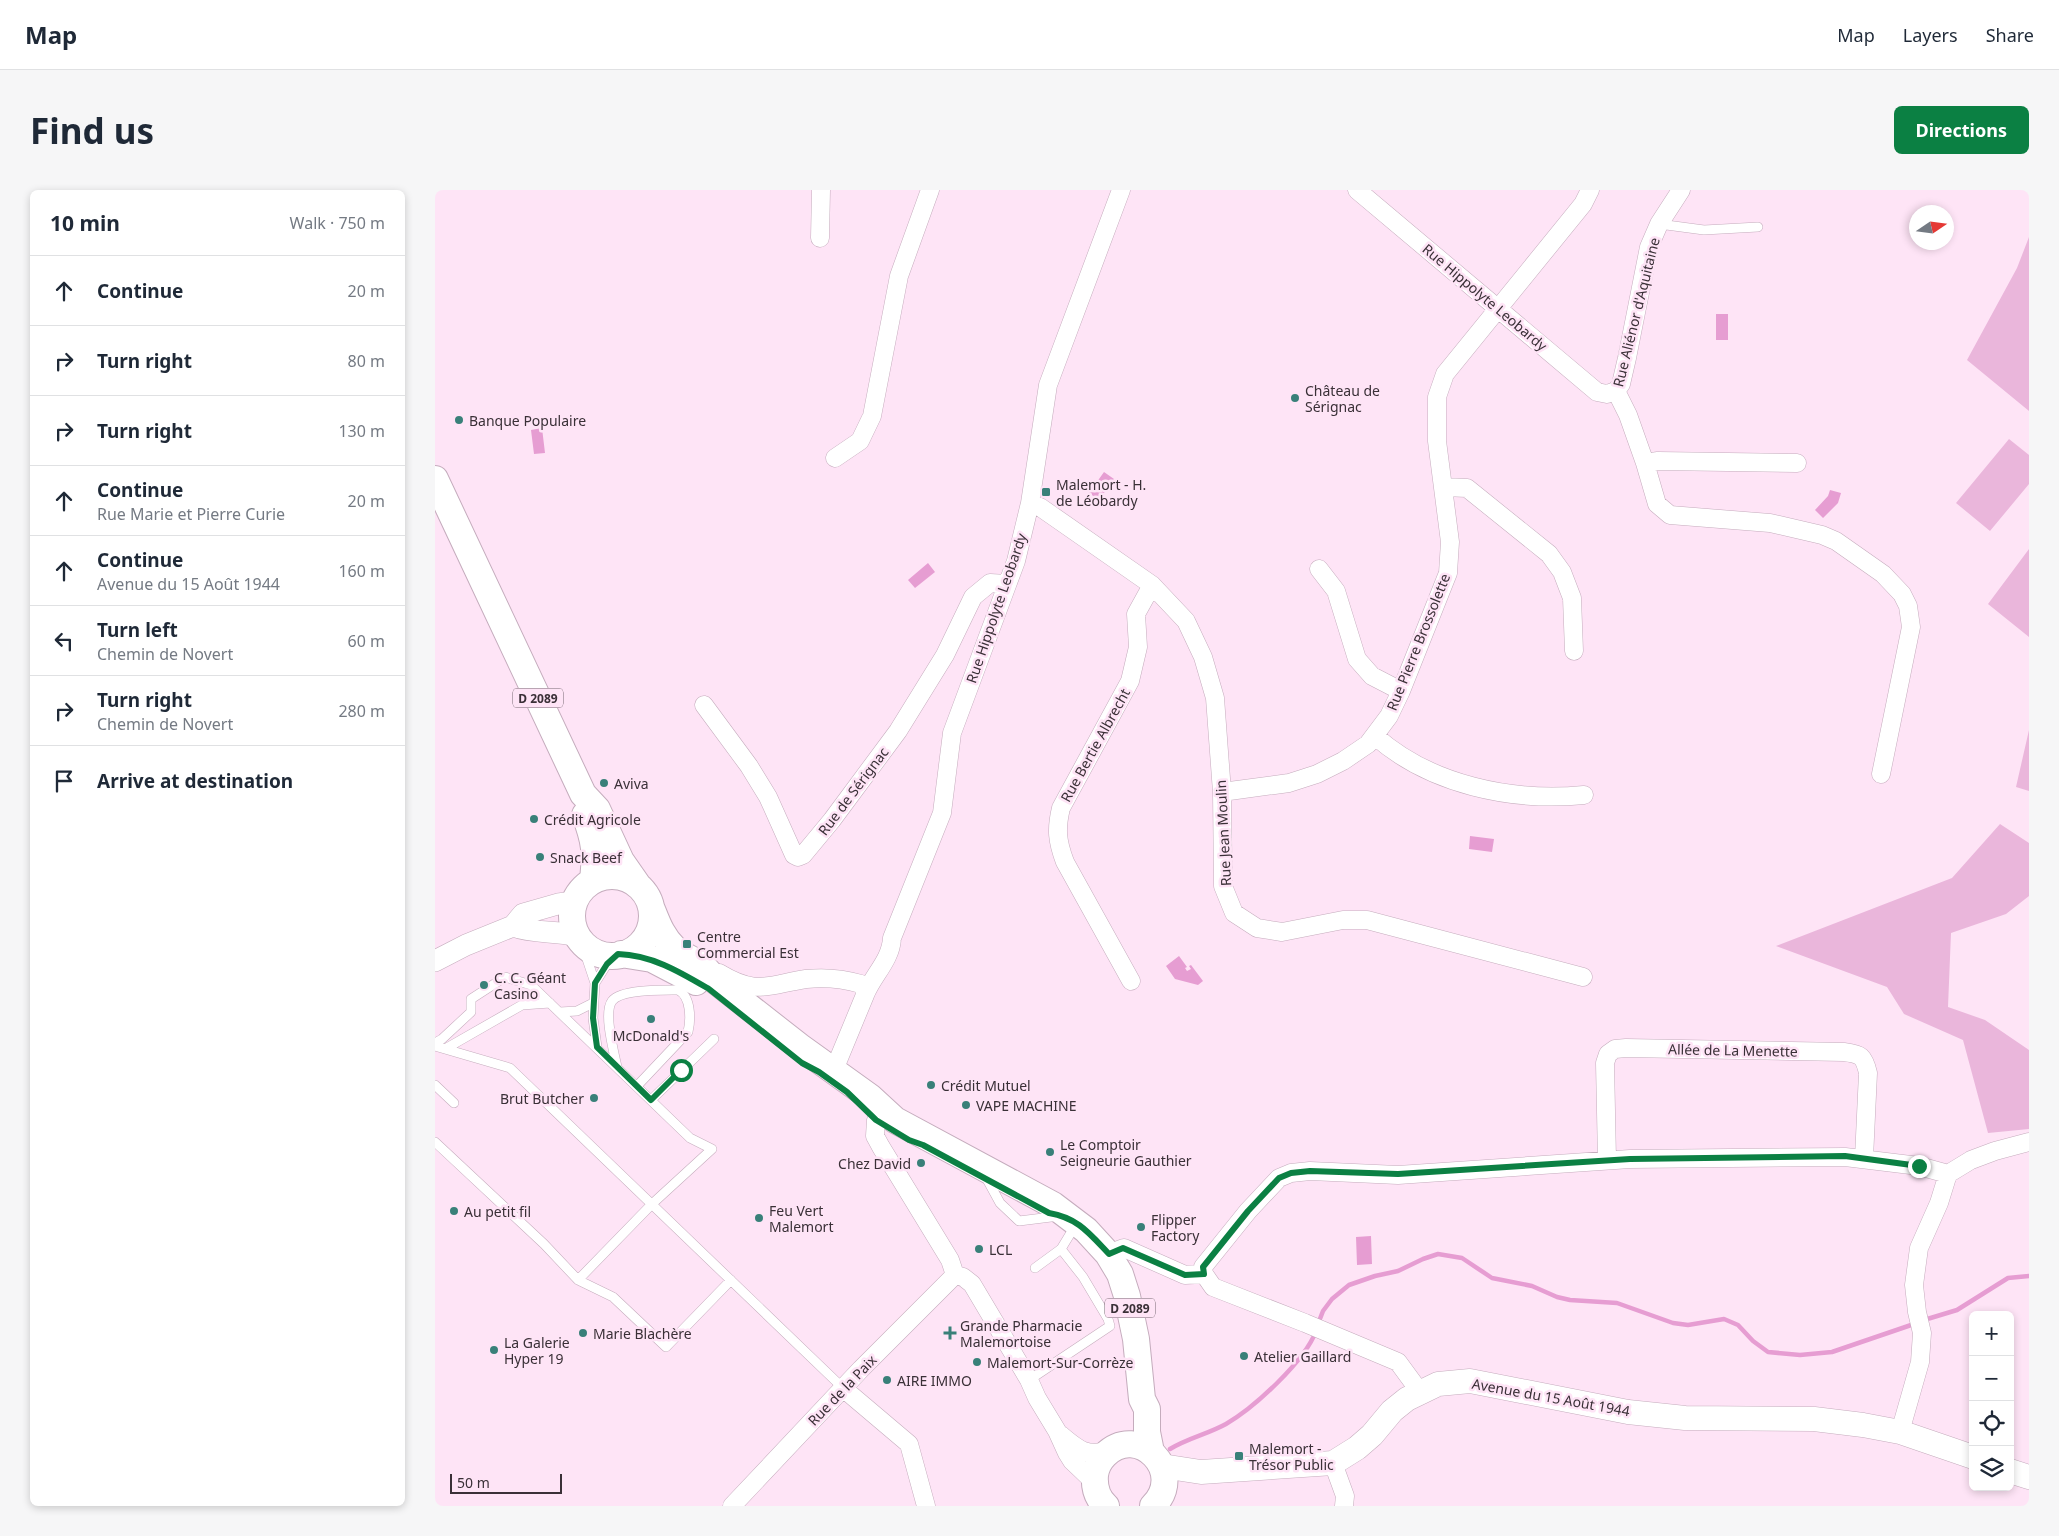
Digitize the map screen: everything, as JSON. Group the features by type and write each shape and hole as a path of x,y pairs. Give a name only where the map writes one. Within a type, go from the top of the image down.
{"main road":[{"name":"D 2089","path":"435,479 443,516 583,794 597,809 621,861 637,884"},
{"name":"D 2089","path":"583,794 585,815 593,837 596,854 593,880"},
{"path":"615,875 627,878 637,884 646,895 651,907 651,921 647,934 632,950 620,954 599,953 587,949 579,940 572,921 574,902 583,888 593,880 615,875"},
{"name":"D 2089","path":"651,907 661,933 675,949 709,971 712,978 741,1001 870,1097 887,1123 1053,1205 1086,1230 1109,1254 1120,1274 1131,1315 1140,1367 1143,1399 1147,1409 1147,1432 1156,1459"},
{"name":"D 2089","path":"620,954 659,962 702,985 802,1063 819,1072 909,1140 923,1145 1049,1213 1071,1220"},
{"name":"Avenue du 15 Août 1944","path":"1333,1463 1357,1448 1372,1435 1392,1411 1407,1399 1438,1384 1470,1381 1628,1412 1685,1418 1814,1419 1863,1425 1900,1432 1969,1457"},
{"name":"D 2089","path":"1114,1449 1133,1426 1138,1417 1138,1408 1143,1399"},
{"path":"1101,1499 1095,1470 1101,1460 1114,1449 1130,1444 1141,1446 1156,1459 1164,1475 1157,1500"},
{"path":"1156,1459 1201,1472 1333,1463"},
{"path":"1157,1500 1201,1472"},
{"path":"2014,1472 2029,1477"}],"street":[{"path":"820,238 821,190"},
{"path":"835,458 860,441 872,416 899,276 930,190"},
{"name":"Rue Hippolyte Leobardy","path":"834,1070 870,982 891,950 893,938 942,813 952,732 1016,561 1030,503 1049,385 1121,190"},
{"name":"Rue Hippolyte Leobardy","path":"1357,190 1597,392 1607,394 1616,391"},
{"name":"Rue Pierre Brossolette","path":"1222,792 1289,783 1317,774 1343,762 1369,744 1389,716 1401,691 1448,573 1450,542 1437,441 1437,397 1445,374 1583,204 1590,190"},
{"name":"Rue Aliénor d'Aquitaine","path":"1681,190 1659,224 1649,247 1627,358 1621,384 1616,391 1628,415 1645,462 1657,504 1670,515 1770,523 1836,540 1883,574 1902,594 1908,606 1911,627 1881,774"},
{"path":"1645,462 1797,463"},
{"path":"1444,487 1467,488 1549,554 1562,572 1572,598 1574,651"},
{"name":"Rue Jean Moulin","path":"1030,503 1041,507 1152,585 1186,621 1203,656 1215,698 1222,792 1223,886 1234,913 1257,928 1282,932 1343,920 1367,920 1583,977"},
{"path":"1319,569 1336,591 1357,658 1372,676 1401,691"},
{"name":"Rue de Sérignac","path":"704,705 749,766 768,797 794,854 798,857 803,855 833,820 898,731 945,655 973,597 990,583 1007,584"},
{"name":"Rue Bertie Albrecht","path":"1131,981 1065,862 1059,845 1057,825 1061,808 1130,681 1138,647 1136,614 1152,585"},
{"path":"1375,736 1393,752 1442,776 1484,790 1557,797 1585,795"},
{"path":"435,961 466,945 513,926 523,914 558,904 574,902"},
{"path":"513,926 527,932 562,932 579,940"},
{"name":"Rue Hippolyte Leobardy","path":"843,980 868,972 875,964 884,945 893,938"},
{"name":"Rue Hippolyte Leobardy","path":"709,971 717,971 745,985 759,987 773,987 806,979 843,980 861,984 865,995"},
{"name":"Allée de La Menette","path":"1607,1160 1605,1063 1608,1054 1615,1049 1626,1048 1844,1052 1858,1054 1866,1061 1868,1073 1864,1158"},
{"path":"887,1123 875,1136 881,1147 950,1260 955,1275 963,1277 972,1284 1029,1380 1072,1461 1101,1499"},
{"path":"1900,1432 1920,1362 1922,1333 1913,1285 1919,1248 1939,1203 1948,1174 1971,1160 2029,1142"},
{"path":"1420,1392 1398,1362 1326,1331 1213,1287 1204,1274 1203,1267 1248,1211 1279,1178 1291,1173 1310,1171 1398,1174 1607,1160 1845,1156 1919,1166 1948,1174"},
{"path":"1109,1254 1123,1248 1185,1275 1204,1274"},
{"name":"Rue de la Paix","path":"732,1506 955,1275"},
{"path":"844,1389 909,1444 927,1506"},
{"path":"1057,1431 1075,1447 1087,1454 1114,1449"},
{"path":"1333,1463 1345,1496 1344,1506"}],"lane":[{"path":"1659,224 1704,230 1758,227"},
{"path":"579,940 595,983 593,1018 597,1047"},
{"path":"595,983 607,964 620,954"},
{"path":"578,1280 652,1204 712,1149 690,1138 531,985 505,977 471,999 471,1012 435,1044 445,1049 510,1068 652,1204 844,1389"},
{"path":"617,1067 609,1012 613,1001 621,995 641,992 678,990 683,992 688,1006 690,1025 688,1032 637,1086"},
{"path":"445,1049 522,1005 550,1002"},
{"path":"560,1012 577,1010 593,1003"},
{"path":"651,1100 714,1039"},
{"path":"435,1085 453,1103"},
{"path":"435,1142 544,1244 578,1280 613,1297 666,1347 731,1280"},
{"path":"1035,1268 1061,1249 1071,1220"},
{"path":"1029,1380 1110,1326 1108,1319 1083,1277 1061,1249"}],"shaded area":[{"path":"2029,237 2029,411 1967,360 2017,268"},
{"path":"1716,314 1728,314 1728,340 1716,340"},
{"path":"542,428 545,453 534,454 531,430"},
{"path":"2009,439 2029,455 2029,484 1990,531 1956,503"},
{"path":"1104,472 1114,479 1099,500 1089,493"},
{"path":"1830,490 1841,493 1838,503 1823,518 1815,510 1828,496"},
{"path":"2029,549 2029,637 1988,604"},
{"path":"928,563 935,572 915,588 908,580"},
{"path":"2029,730 2029,791 2016,787"},
{"path":"2000,824 2029,843 2029,896 2006,914 1951,933 1948,1007 1985,1020 2029,1050 2029,1129 1988,1133 1963,1040 1904,1014 1887,987 1776,946 1952,878"},
{"path":"1470,836 1494,839 1492,852 1469,849"},
{"path":"1179,956 1187,967 1185,968 1187,971 1191,969 1189,966 1191,965 1203,981 1198,985 1175,979 1166,966"},
{"path":"1371,1236 1372,1264 1357,1265 1356,1237"}],"waterway":[{"path":"1318,1324 1323,1311 1332,1299 1349,1285 1375,1276 1398,1271 1438,1254 1462,1258 1492,1278 1532,1286 1557,1297 1570,1300 1617,1303 1673,1323 1688,1325 1724,1319 1738,1325 1753,1341 1768,1352 1800,1355 1832,1352 1917,1323"},
{"path":"1924,1320 1957,1310 2008,1278 2029,1276"},
{"path":"1170,1449 1226,1424 1250,1407 1290,1369 1310,1343 1316,1331"}],"place":[{"name":"Château de Sérignac","path":"1295,398"},
{"name":"Banque Populaire","path":"459,420"},
{"name":"Malemort - H. de Léobardy","path":"1046,492"},
{"name":"Aviva","path":"604,783"},
{"name":"Crédit Agricole","path":"534,819"},
{"name":"Snack Beef","path":"540,857"},
{"name":"Centre Commercial Est","path":"687,944"},
{"name":"C. C. Géant Casino","path":"484,985"},
{"name":"McDonald's","path":"651,1019"},
{"name":"Crédit Mutuel","path":"931,1085"},
{"name":"Brut Butcher","path":"594,1098"},
{"name":"VAPE MACHINE","path":"966,1105"},
{"name":"Le Comptoir Seigneurie Gauthier","path":"1050,1152"},
{"name":"Chez David","path":"921,1163"},
{"name":"Au petit fil","path":"454,1211"},
{"name":"Feu Vert Malemort","path":"759,1218"},
{"name":"Flipper Factory","path":"1141,1227"},
{"name":"LCL","path":"979,1249"},
{"name":"Marie Blachère","path":"583,1333"},
{"name":"Grande Pharmacie Malemortoise","path":"950,1333"},
{"name":"La Galerie Hyper 19","path":"494,1350"},
{"name":"Atelier Gaillard","path":"1244,1356"},
{"name":"Malemort-Sur-Corrèze","path":"977,1362"},
{"name":"AIRE IMMO","path":"887,1380"},
{"name":"Malemort - Trésor Public","path":"1239,1456"}],"route":[{"path":"681,1070 651,1100 597,1047 593,1018 595,983 607,964 618,954 652,959 665,964 709,989 802,1063 819,1072 847,1092 876,1120 909,1140 923,1145 1049,1213 1065,1216 1086,1230 1109,1254 1123,1248 1185,1275 1204,1274 1203,1267 1248,1211 1279,1178 1291,1173 1310,1171 1398,1174 1630,1159 1845,1156 1919,1166"}]}
